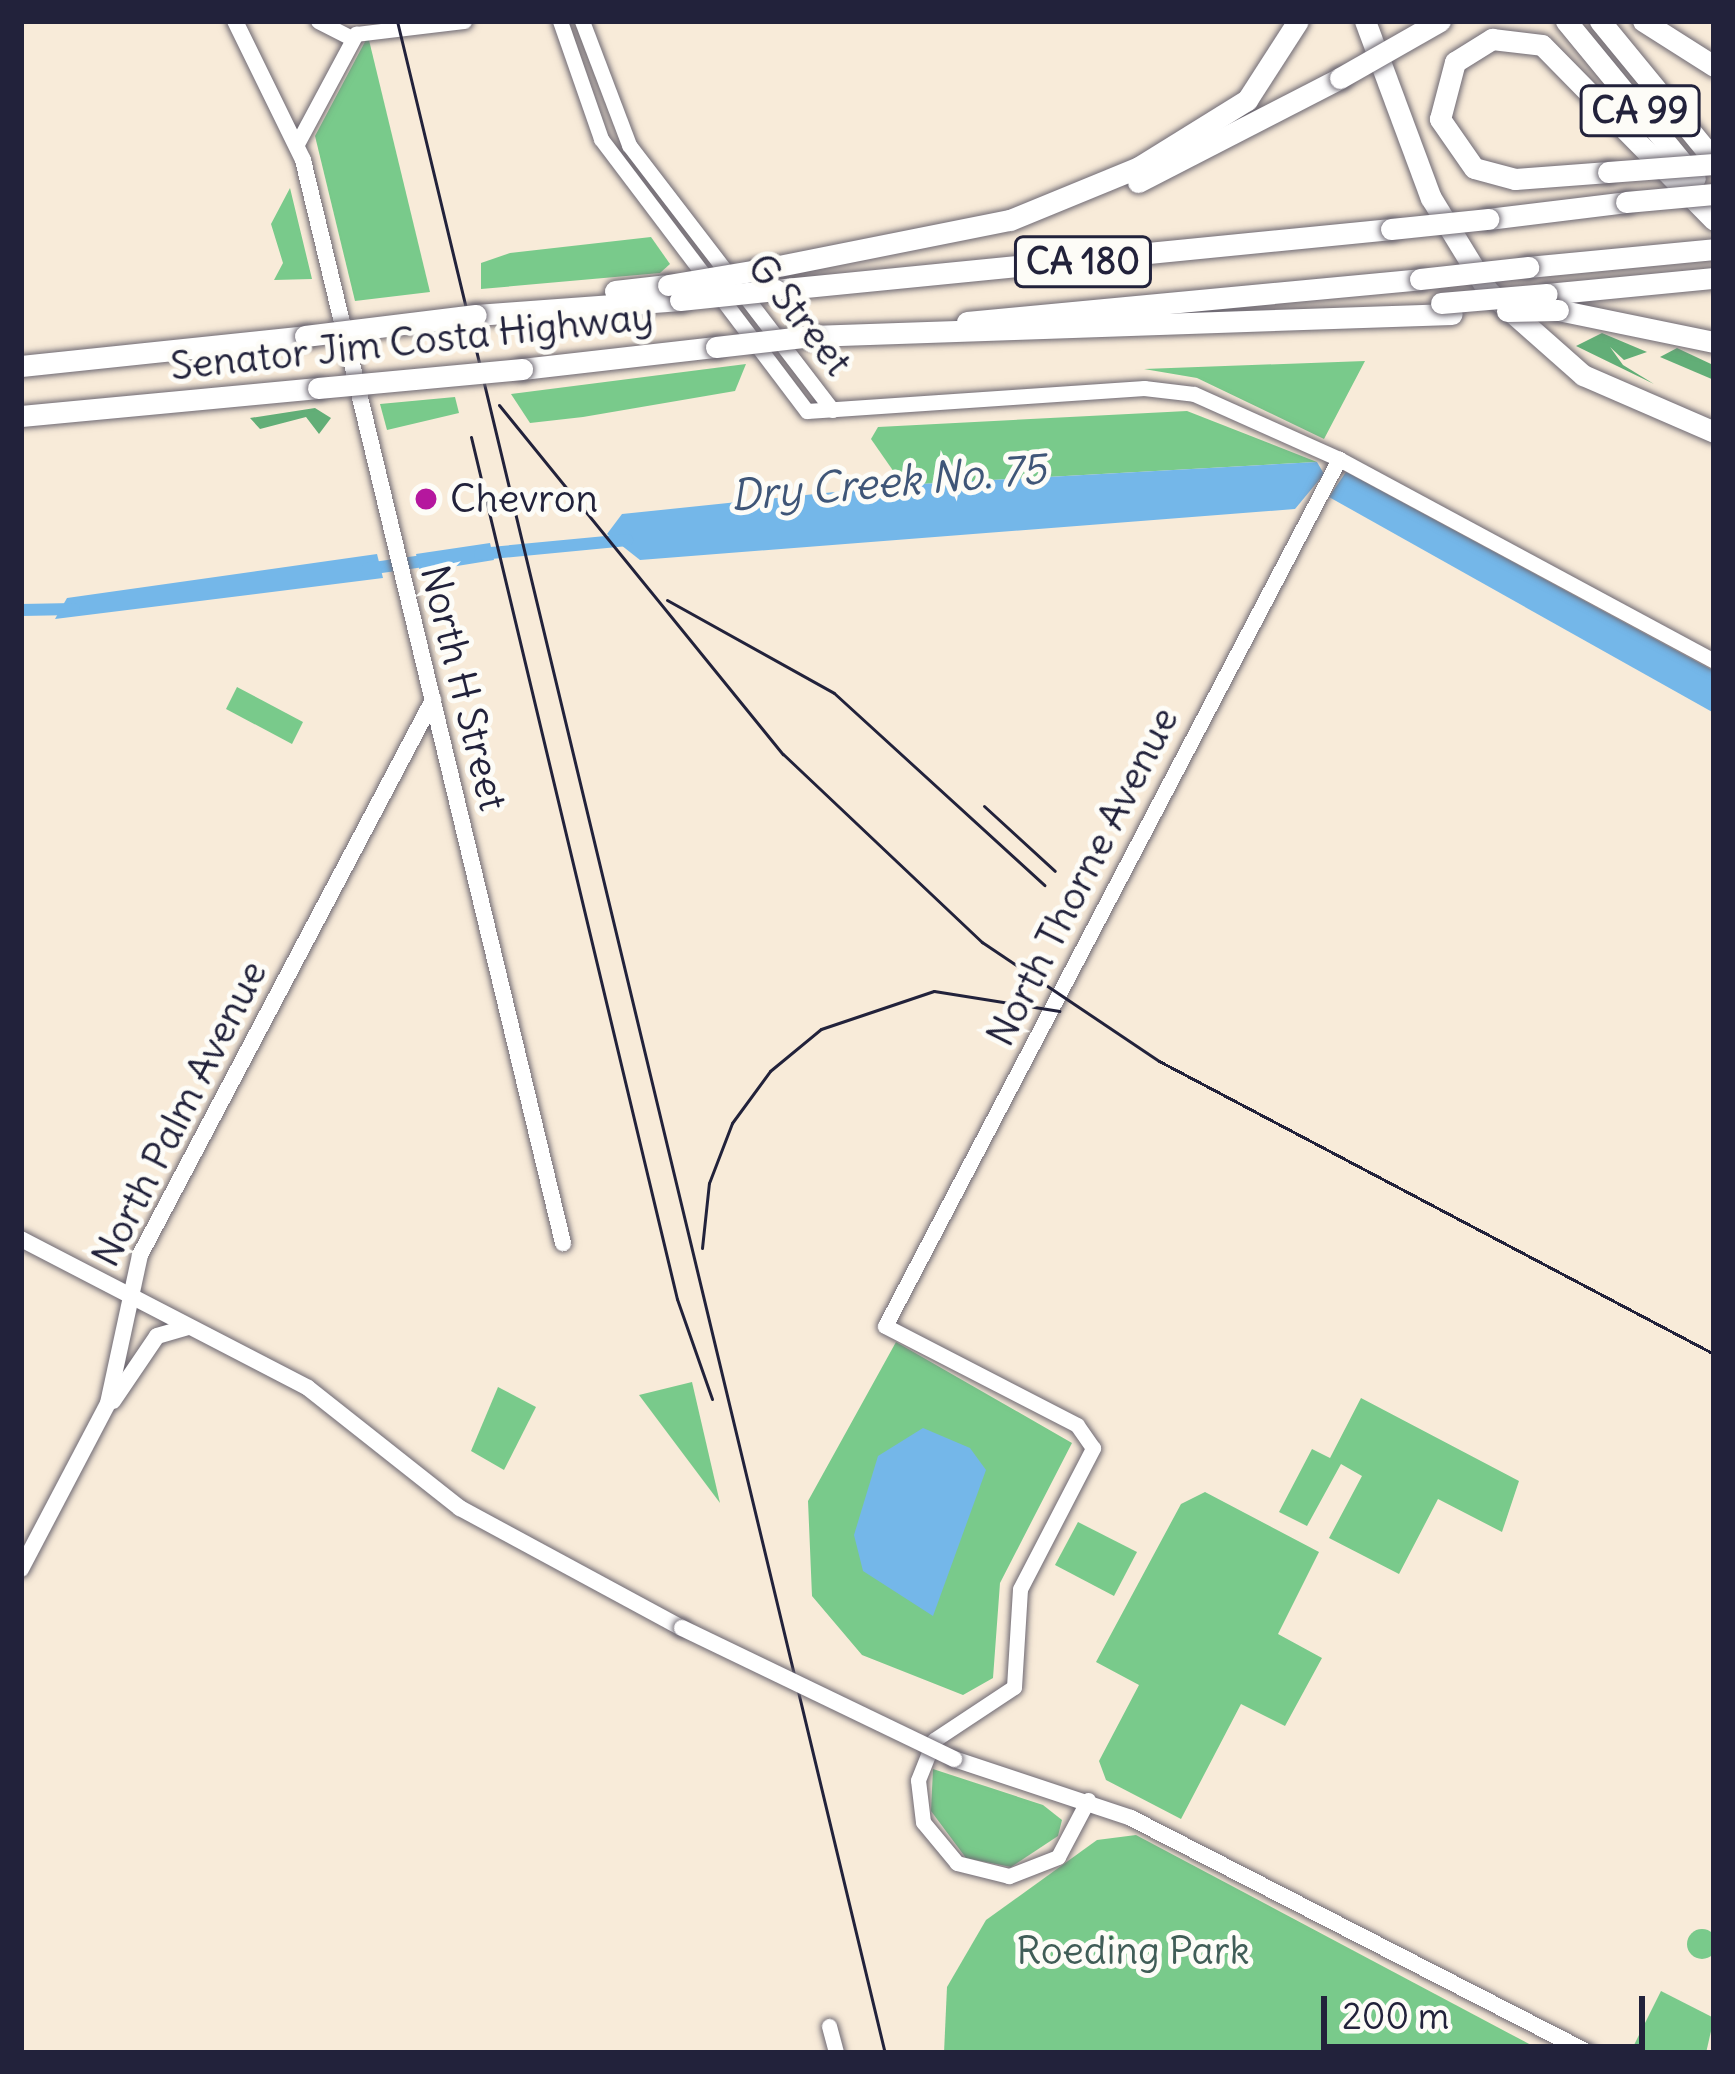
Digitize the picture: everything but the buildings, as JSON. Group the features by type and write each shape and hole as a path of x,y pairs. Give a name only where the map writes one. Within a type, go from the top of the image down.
{"highway":[{"path":"1010,220 1208,130 1262,85 1298,21"},
{"path":"1366,21 1431,198 1488,291 1583,375 1714,432"},
{"path":"674,292 759,270 1010,220 1186,162 1440,21"},
{"name":"CA 99","path":"1566,21 1714,197"},
{"path":"1643,21 1714,66"},
{"path":"1605,28 1714,148"},
{"name":"CA 99","path":"1605,28 1714,162"},
{"path":"1714,162 1608,172 1514,178 1474,169 1440,119 1455,62 1492,38 1542,45 1714,220"},
{"name":"CA 180","path":"674,292 775,290 1626,202 1714,197"},
{"name":"CA 180","path":"811,336 1714,249"},
{"path":"811,336 1167,326 1447,309 1552,302 1707,279"},
{"name":"Senator Jim Costa Highway","path":"21,366 674,292"},
{"path":"1552,302 1714,342"},
{"name":"Senator Jim Costa Highway","path":"21,416 522,369 811,336"}],"main road":[{"name":"North H Street","path":"236,21 298,142 563,1243"},
{"name":"North Palm Avenue","path":"21,1569 104,1413 126,1295 433,700"},
{"path":"21,1239 343,1410 476,1519 682,1628 954,1759 1088,1801 1589,2053"},
{"path":"104,1413 154,1339 190,1328"}],"street":[{"path":"318,21 351,38"},
{"path":"298,142 351,38 382,25 464,21"},
{"name":"G Street","path":"560,21 590,116 655,218 807,411 832,410"},
{"name":"G Street","path":"578,22 619,126 672,207 832,410"},
{"path":"655,218 672,207"},
{"path":"832,410 1144,388 1194,394 1337,463 1714,661"},
{"name":"North Thorne Avenue","path":"1088,1801 1072,1841 1030,1872 976,1872 940,1849 920,1812 924,1759 949,1725 998,1705 1017,1674 1020,1589 1092,1439 885,1326 1337,463"},
{"path":"829,2026 836,2053"}],"green space":[{"path":"368,36 430,292 355,301 315,136"},
{"path":"290,188 312,279 274,280 283,263 271,224"},
{"path":"651,237 670,264 660,273 481,289 481,263 510,253"},
{"path":"1602,333 1647,352 1624,360 1610,347 1623,365 1654,384 1576,346"},
{"path":"1677,348 1711,364 1714,380 1660,357"},
{"path":"1365,361 1324,439 1197,378 1144,369"},
{"path":"746,364 735,391 583,417 530,423 511,394"},
{"path":"455,397 459,413 387,430 380,404"},
{"path":"315,408 331,418 319,434 306,417 260,429 250,418"},
{"path":"1187,411 1317,462 903,485 871,439 878,427"},
{"path":"237,687 303,722 292,744 226,709"},
{"path":"896,1342 1072,1443 1000,1583 993,1678 963,1695 862,1655 812,1596 808,1501"},
{"path":"692,1382 720,1503 639,1395"},
{"path":"498,1387 536,1407 504,1470 471,1451"},
{"path":"1361,1398 1519,1481 1502,1532 1438,1499 1399,1574 1329,1538 1362,1476 1341,1464 1307,1526 1279,1512 1312,1449 1330,1458"},
{"path":"1205,1492 1319,1552 1278,1634 1322,1658 1285,1726 1241,1704 1181,1819 1106,1780 1099,1761 1139,1685 1096,1662 1181,1504"},
{"path":"1078,1522 1137,1552 1114,1596 1055,1565"},
{"path":"933,1769 1043,1805 1062,1820 1058,1836 1011,1867 966,1858 931,1811"},
{"name":"Roeding Park","path":"1136,1835 1546,2053 944,2053 947,1987 986,1920 1097,1840"},
{"path":"1702,1929 1717,1944 1702,1959 1687,1944"},
{"path":"1661,1991 1714,2018 1706,2053 1631,2051"}],"water":[{"path":"1317,462 1324,474 1295,509 640,560 607,534 622,514 903,485"},
{"path":"1346,472 1714,671 1714,713 1329,497"},
{"path":"490,543 494,560 420,572 416,554"},
{"path":"377,554 383,578 55,619 67,598"},
{"path":"923,1428 970,1448 986,1470 933,1616 863,1571 854,1535 878,1456"}],"waterway":[{"name":"Dry Creek No. 75","path":"480,554 627,540"},
{"name":"Dry Creek No. 75","path":"367,569 430,560"},
{"name":"Dry Creek No. 75","path":"21,610 74,609"}],"railway":[{"path":"397,21 885,2053"},
{"path":"499,405 783,754 982,942 1159,1061 1714,1354"},
{"path":"471,437 677,1299 712,1399"},
{"path":"667,600 834,693 1044,885"},
{"path":"984,806 1055,871"},
{"path":"702,1248 709,1183 732,1123 770,1071 821,1029 934,991 1059,1011"}],"place":[{"name":"Chevron","path":"426,499"}]}
